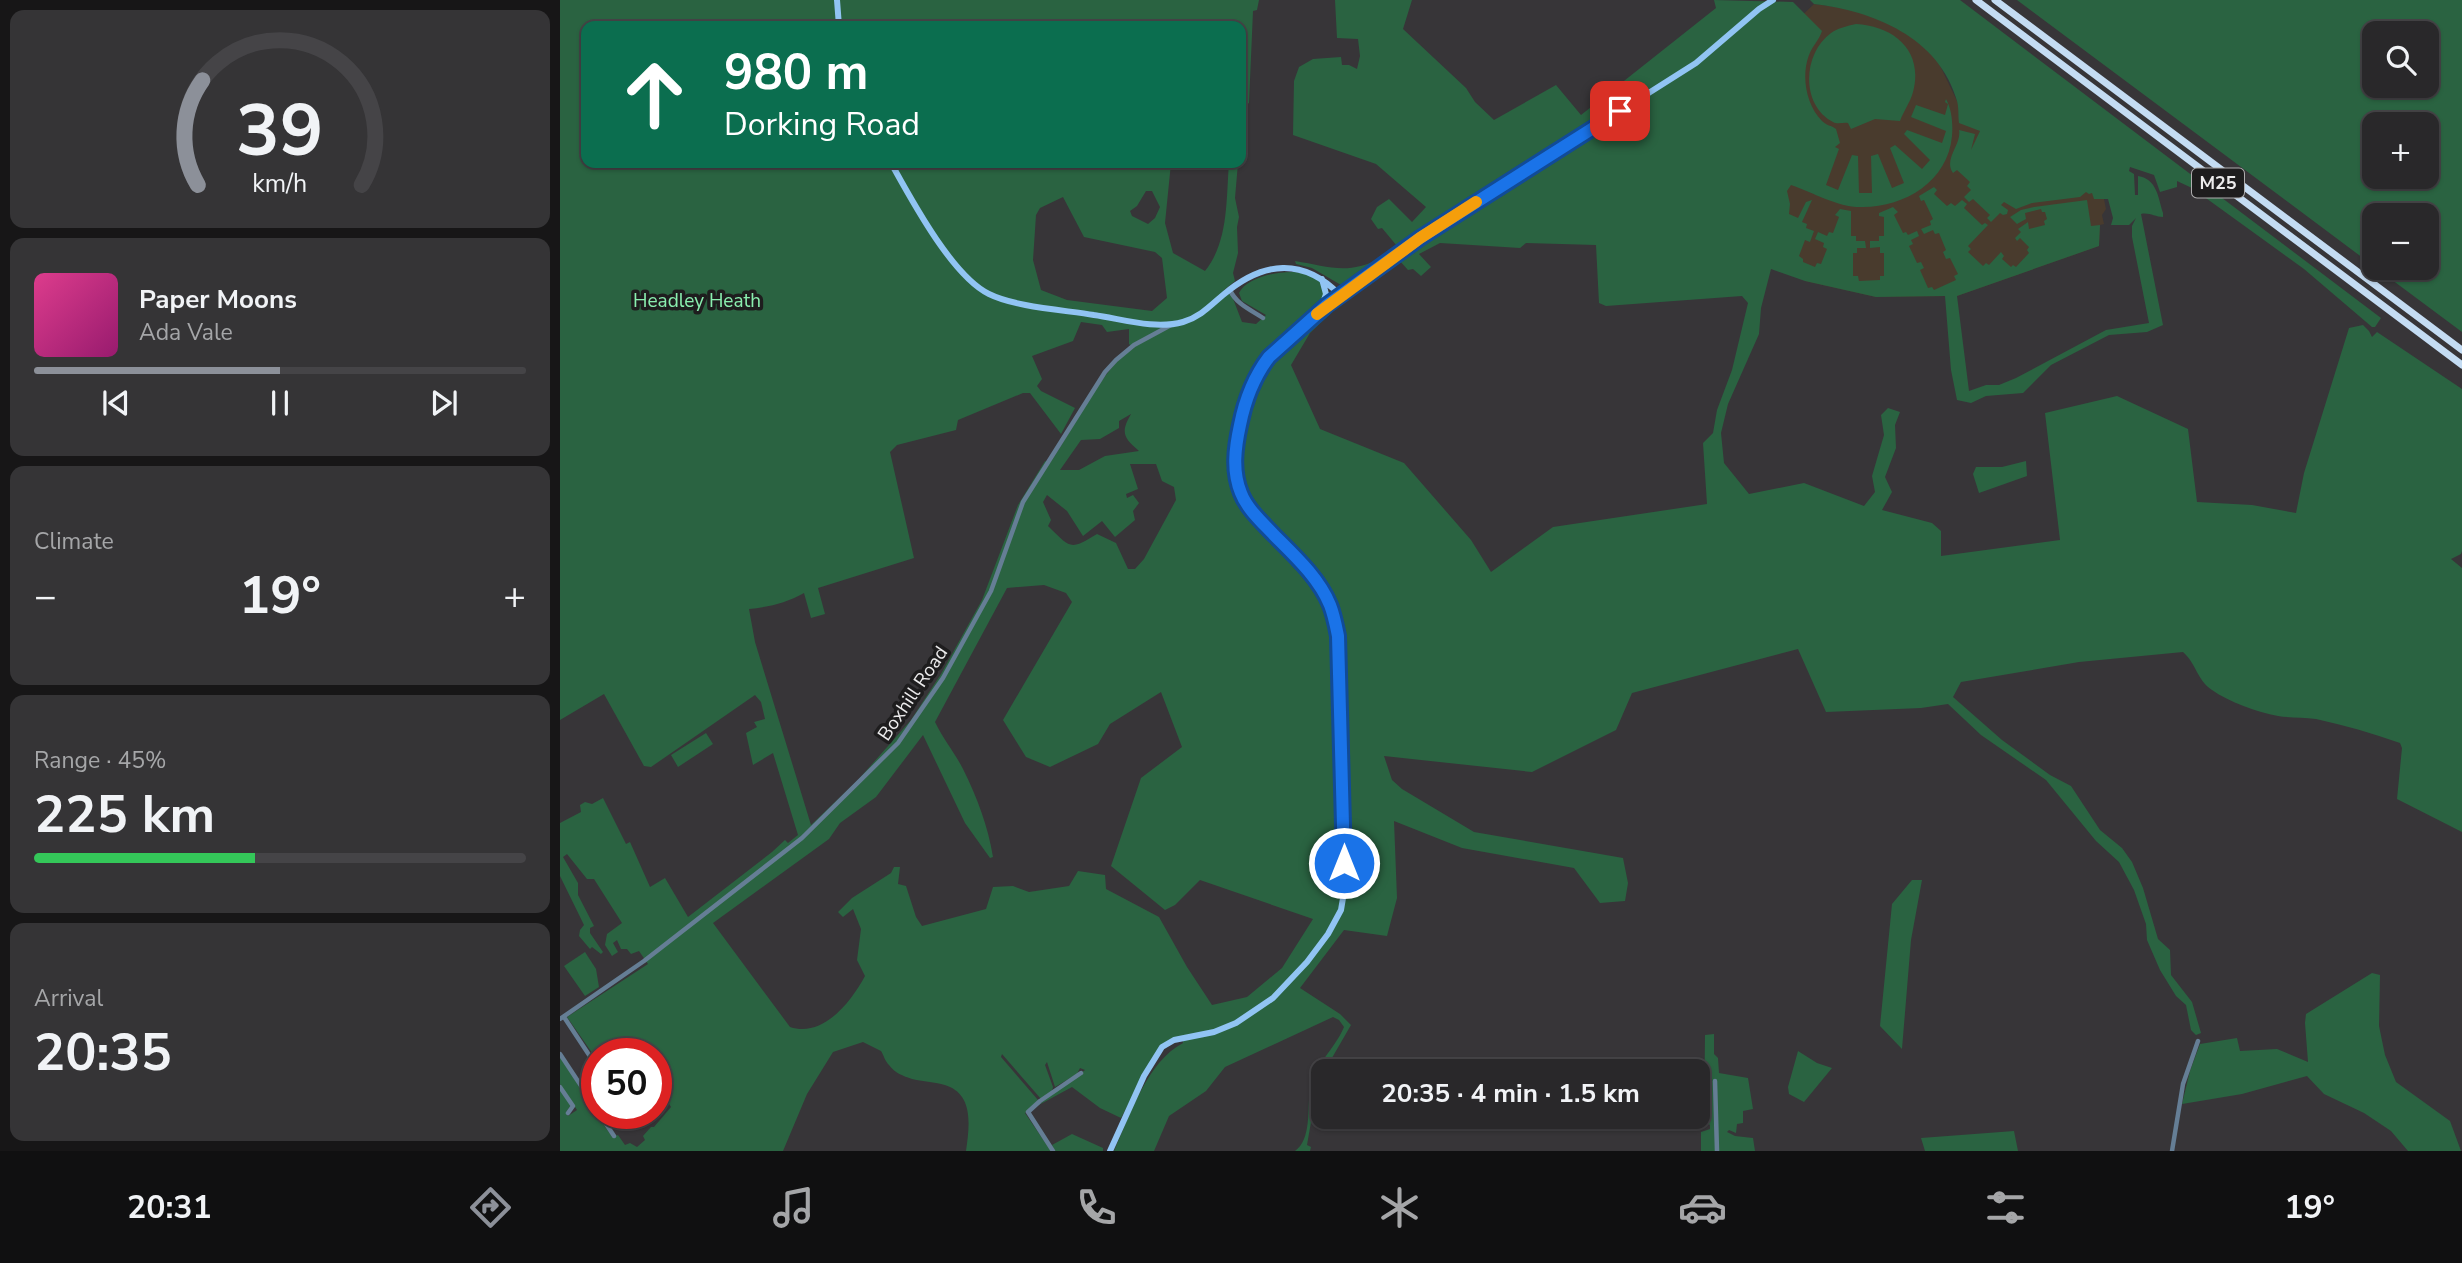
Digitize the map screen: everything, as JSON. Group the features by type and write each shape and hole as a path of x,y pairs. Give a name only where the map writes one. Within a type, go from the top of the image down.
{"highway":[{"name":"M25","path":"1976,0 2462,365"},
{"name":"M25","path":"1994,0 2462,350"}],"main road":[{"path":"837,0 839,21"},
{"path":"1110,1151 1144,1076 1162,1047 1174,1040 1213,1032 1236,1023 1273,998 1307,962 1328,934 1340,910 1345,886 1338,636 1331,606 1320,586 1302,564 1257,517 1241,496 1236,476 1235,450 1244,405 1261,368 1279,346 1340,295 1435,228 1696,63 1773,0"},
{"path":"894,168 926,226 970,280 988,294 1023,303 1155,324 1186,321 1203,312 1230,290 1263,272 1281,267 1301,269 1321,278 1340,295"},
{"path":"1320,311 1326,293 1321,278"}],"street":[{"path":"1230,290 1242,305 1263,318"},
{"path":"1155,324 1158,333"},
{"name":"Boxhill Road","path":"562,1018 644,961 802,838 898,743 943,678 991,591 1023,502 1105,372 1134,345 1172,324"},
{"path":"562,1018 581,1045"},
{"path":"2172,1151 2183,1084 2198,1041"},
{"path":"560,1054 581,1086"},
{"path":"1053,1151 1028,1112 1081,1073"},
{"path":"1715,1081 1717,1151"},
{"path":"560,1087 573,1106 568,1113"},
{"path":"610,1129 614,1136"}],"shaded area":[{"path":"1814,4 1863,13 1917,18 1958,103 2034,105 2062,120 2099,149 2108,198 2104,199 2106,209 2102,215 2104,224 2100,225 2099,246 1957,296 1876,297 1805,281 1784,209 1791,26"}],"green space":[{"name":"Headley Heath","path":"560,0 1259,0 1257,10 1253,11 1249,103 1246,105 1246,21 581,21 581,168 1170,168 1165,223 1173,253 1205,271 1213,259 1222,233 1229,168 1238,168 1235,198 1239,217 1238,253 1233,273 1235,281 1224,290 1232,296 1242,322 1256,324 1266,315 1242,301 1239,293 1247,284 1259,278 1290,272 1305,274 1317,279 1323,287 1319,306 1274,349 1251,382 1256,384 1273,357 1295,335 1351,294 1310,333 1291,365 1320,429 1404,463 1471,540 1491,572 1553,527 1707,504 1703,443 1713,433 1717,410 1732,370 1748,303 1742,296 1606,306 1599,303 1596,245 1526,243 1520,248 1440,243 1419,254 1431,267 1421,276 1413,269 1408,270 1399,260 1435,232 1431,226 1397,246 1371,219 1377,207 1389,199 1412,222 1426,207 1376,164 1293,135 1294,81 1299,67 1313,59 1341,57 1342,65 1357,69 1360,56 1358,39 1337,38 1335,0 1412,0 1403,29 1466,88 1475,102 1494,120 1556,85 1581,115 1716,8 1714,0 1793,2 1822,31 1809,55 1805,81 1812,107 1822,121 1836,129 1840,143 1835,147 1839,149 1826,185 1838,190 1852,155 1858,156 1859,193 1872,193 1871,156 1878,154 1892,188 1904,183 1890,148 1895,145 1922,169 1930,160 1904,134 1907,130 1942,143 1946,131 1911,117 1916,105 1945,115 1948,104 1946,99 1948,103 1951,112 1952,127 1949,152 1933,178 1909,196 1894,202 1879,206 1854,207 1836,203 1791,185 1787,191 1789,214 1798,218 1806,202 1812,200 1802,222 1807,224 1806,228 1814,231 1810,242 1805,240 1799,256 1803,262 1815,267 1817,263 1821,264 1827,249 1823,247 1824,243 1815,239 1818,232 1827,236 1829,232 1833,233 1839,217 1835,215 1840,209 1851,211 1851,236 1856,236 1856,241 1865,241 1866,248 1857,248 1857,253 1853,253 1853,276 1858,276 1859,281 1880,280 1880,276 1884,276 1884,253 1880,253 1880,247 1870,248 1870,241 1879,241 1879,236 1884,236 1884,217 1879,216 1879,213 1893,207 1898,212 1894,215 1903,233 1908,235 1917,231 1919,236 1911,240 1913,244 1909,246 1917,263 1921,262 1924,268 1920,270 1928,288 1932,287 1934,290 1956,280 1954,276 1958,274 1950,258 1946,259 1943,252 1946,250 1939,233 1935,234 1933,230 1924,234 1921,229 1931,225 1930,221 1933,219 1924,200 1921,201 1919,196 1934,187 1937,190 1934,194 1947,206 1951,203 1955,206 1962,200 1967,204 1964,208 1982,225 1988,225 1968,246 1971,249 1968,252 1983,266 1986,263 1989,265 2001,252 2004,256 2002,259 2011,267 2016,267 2029,253 2029,247 2020,238 2017,241 2015,238 2021,232 2018,229 2028,222 2029,229 2045,225 2044,221 2047,219 2041,209 2025,213 2026,219 2017,224 2010,217 2021,210 2087,200 2091,226 2100,225 2099,246 1957,296 1969,391 1986,385 1999,385 2016,378 2106,330 2149,323 2132,237 2132,226 2136,218 2129,225 2111,225 2113,218 2108,199 2094,199 2092,193 2086,192 2080,197 2032,203 2016,209 2004,202 2001,205 2008,210 2007,214 2000,213 1991,222 1987,218 1990,215 1973,199 1969,202 1964,197 1971,190 1967,186 1970,182 1957,170 1953,173 1951,168 1951,157 1958,141 1959,130 1975,134 1971,150 1980,131 1959,123 1957,101 1948,79 1935,60 1901,31 1859,13 1814,4 1810,0 1960,0 2381,318 2375,327 2372,327 2304,269 2192,188 2177,181 2177,187 2160,192 2154,175 2130,167 2129,171 2134,174 2135,195 2138,195 2138,176 2149,181 2156,190 2163,213 2163,217 2141,214 2163,325 2147,332 2109,335 2051,365 2023,393 1986,396 1971,403 1957,400 1951,370 1945,296 1876,297 1805,281 1771,269 1761,308 1759,334 1728,404 1721,433 1724,463 1749,494 1804,483 1864,506 1875,492 1872,476 1884,435 1881,415 1888,408 1900,412 1895,425 1896,448 1885,477 1892,492 1882,510 1932,523 1941,531 1941,556 2060,540 2045,413 2117,396 2188,429 2197,502 2252,505 2296,513 2304,473 2349,328 2363,325 2372,337 2377,332 2462,389 2462,551 2451,559 2462,568 2462,832 2397,799 2402,748 2400,743 2337,724 2316,719 2278,716 2235,702 2207,686 2183,652 2079,662 1961,682 1953,697 2002,740 2050,775 2071,786 2100,830 2122,848 2132,862 2143,888 2158,939 2170,950 2171,975 2192,1002 2201,1033 2196,1035 2191,1030 2186,1005 2176,996 2160,970 2147,940 2146,924 2134,890 2119,862 2096,841 2046,780 1981,735 1948,704 1921,708 1826,712 1798,649 1632,693 1616,730 1532,772 1384,756 1392,780 1402,789 1474,832 1623,858 1628,883 1625,901 1600,903 1574,868 1462,848 1394,821 1397,898 1387,936 1344,930 1300,988 1340,1014 1351,1025 1331,1059 1324,1059 1344,1027 1333,1017 1225,1067 1206,1091 1169,1116 1154,1151 1114,1151 1141,1091 1159,1063 1183,1043 1182,1036 1159,1047 1121,1118 1100,1108 1072,1087 1037,1106 1085,1070 1080,1068 1077,1074 1055,1087 1047,1062 1045,1065 1053,1087 1052,1091 1041,1099 1002,1054 1001,1057 1038,1100 1025,1113 1051,1151 966,1151 968,1115 958,1092 946,1085 899,1074 881,1051 863,1042 833,1052 807,1094 783,1151 560,1151 560,1089 571,1105 566,1112 568,1116 577,1110 560,1084 560,1057 581,1089 581,1129 607,1129 612,1137 618,1135 625,1145 630,1143 637,1147 645,1140 643,1136 649,1129 672,1129 672,1038 582,1038 567,1017 648,964 639,951 631,954 627,949 621,949 617,940 613,943 618,952 612,956 605,945 607,934 622,923 594,879 587,879 567,854 563,857 578,883 578,895 594,926 590,928 590,933 603,952 601,954 592,947 590,949 579,936 584,925 560,876 560,823 581,812 580,805 585,802 592,804 603,798 626,844 630,842 650,887 665,878 688,917 785,840 788,843 798,835 773,753 753,765 746,733 757,727 754,722 765,719 761,702 755,695 651,767 644,766 604,694 560,720","holes":["1146,191 1152,191 1160,207 1155,218 1148,224 1132,216 1130,211 1137,206","1063,197 1084,237 1155,252 1162,258 1167,298 1152,311 1067,300 1041,290 1033,260 1036,215 1040,208","1081,322 1102,325 1107,332 1129,329 1129,344 1134,348 1111,369 1050,463 1045,461 1018,505 982,600 941,674 911,720 858,780 811,825 755,642 749,609 777,604 804,593 811,618 825,614 818,588 914,558 890,452 897,445 956,430 958,420 1023,393 1030,393 1061,434 1075,408 1041,391 1037,386 1042,379 1032,356 1073,341","1131,414 1125,435 1139,451 1105,456 1079,470 1060,470 1081,440 1100,439 1119,428 1119,421","1130,464 1156,464 1162,481 1174,487 1176,500 1144,559 1135,569 1128,569 1116,543 1097,534 1075,545 1066,543 1048,526 1051,520 1043,502 1047,495 1067,511 1083,536 1102,521 1115,537 1135,520 1133,511 1139,503 1133,495 1127,498 1126,494 1138,489","1044,585 1066,593 1072,602 1003,720 1026,757 1050,767 1098,744 1110,724 1161,692 1182,747 1141,778 1111,866 1165,910 1175,905 1200,880 1313,919 1282,968 1247,997 1212,1005 1159,917 1106,889 1105,875 1078,871 1069,886 1029,892 1013,886 993,887 986,909 922,926 916,917 906,886 898,884 900,867 894,867 891,873 852,898 838,912 843,917 853,909 861,929 857,960 865,976 859,986 844,1006 825,1023 802,1029 790,1027 713,923 829,839 840,823 876,797 923,735 965,823 990,858 993,857 973,790 935,722 1007,588","1337,747 1343,748 1347,872 1337,872"]},
{"path":"2017,0 2462,0 2462,332 2392,280 2439,280 2439,203 2362,203 2362,257"},
{"path":"1856,24 1870,26 1894,36 1910,53 1915,77 1912,96 1900,121 1875,119 1851,129 1848,123 1833,122 1822,114 1815,104 1809,79 1815,53 1831,33"},
{"path":"1380,258 1379,263 1353,282 1341,285 1312,268 1296,264 1295,261 1347,268 1368,264"},
{"path":"2026,461 2027,476 1979,493 1973,474 1976,467 2002,467"},
{"path":"706,733 713,744 678,767 671,755"},
{"path":"1912,880 1922,880 1911,940 1902,1049 1880,1026 1892,904"},
{"path":"585,952 596,969 599,987 585,996 564,966"},
{"path":"2372,973 2380,975 2379,1026 2385,1055 2396,1082 2450,1121 2461,1151 2408,1151 2391,1131 2364,1113 2324,1094 2307,1076 2242,1094 2182,1104 2200,1044 2237,1038 2240,1051 2277,1049 2308,1062 2306,1014"},
{"path":"1714,1034 1714,1054 1718,1058 1719,1073 1748,1078 1753,1109 1743,1111 1743,1123 1737,1124 1736,1133 1729,1130 1727,1132 1753,1138 1755,1151 1701,1151 1701,1132 1710,1129 1710,1059 1705,1059 1705,1035"},
{"path":"1798,1051 1817,1063 1832,1068 1804,1102 1789,1094 1788,1087"},
{"path":"1311,1084 1311,1122 1307,1145 1311,1147 1310,1151 1295,1151 1304,1139 1308,1123"},
{"path":"2014,1131 2018,1151 1925,1151 1921,1138"},
{"path":"1072,1134 1103,1148 1103,1151 1055,1151 1052,1145"}],"slow traffic":[{"path":"1317,314 1420,238 1476,202"}],"route":[{"path":"1344,863 1338,636 1331,606 1320,586 1241,496 1236,476 1235,450 1244,405 1269,357 1327,305 1435,228 1620,111"}]}
